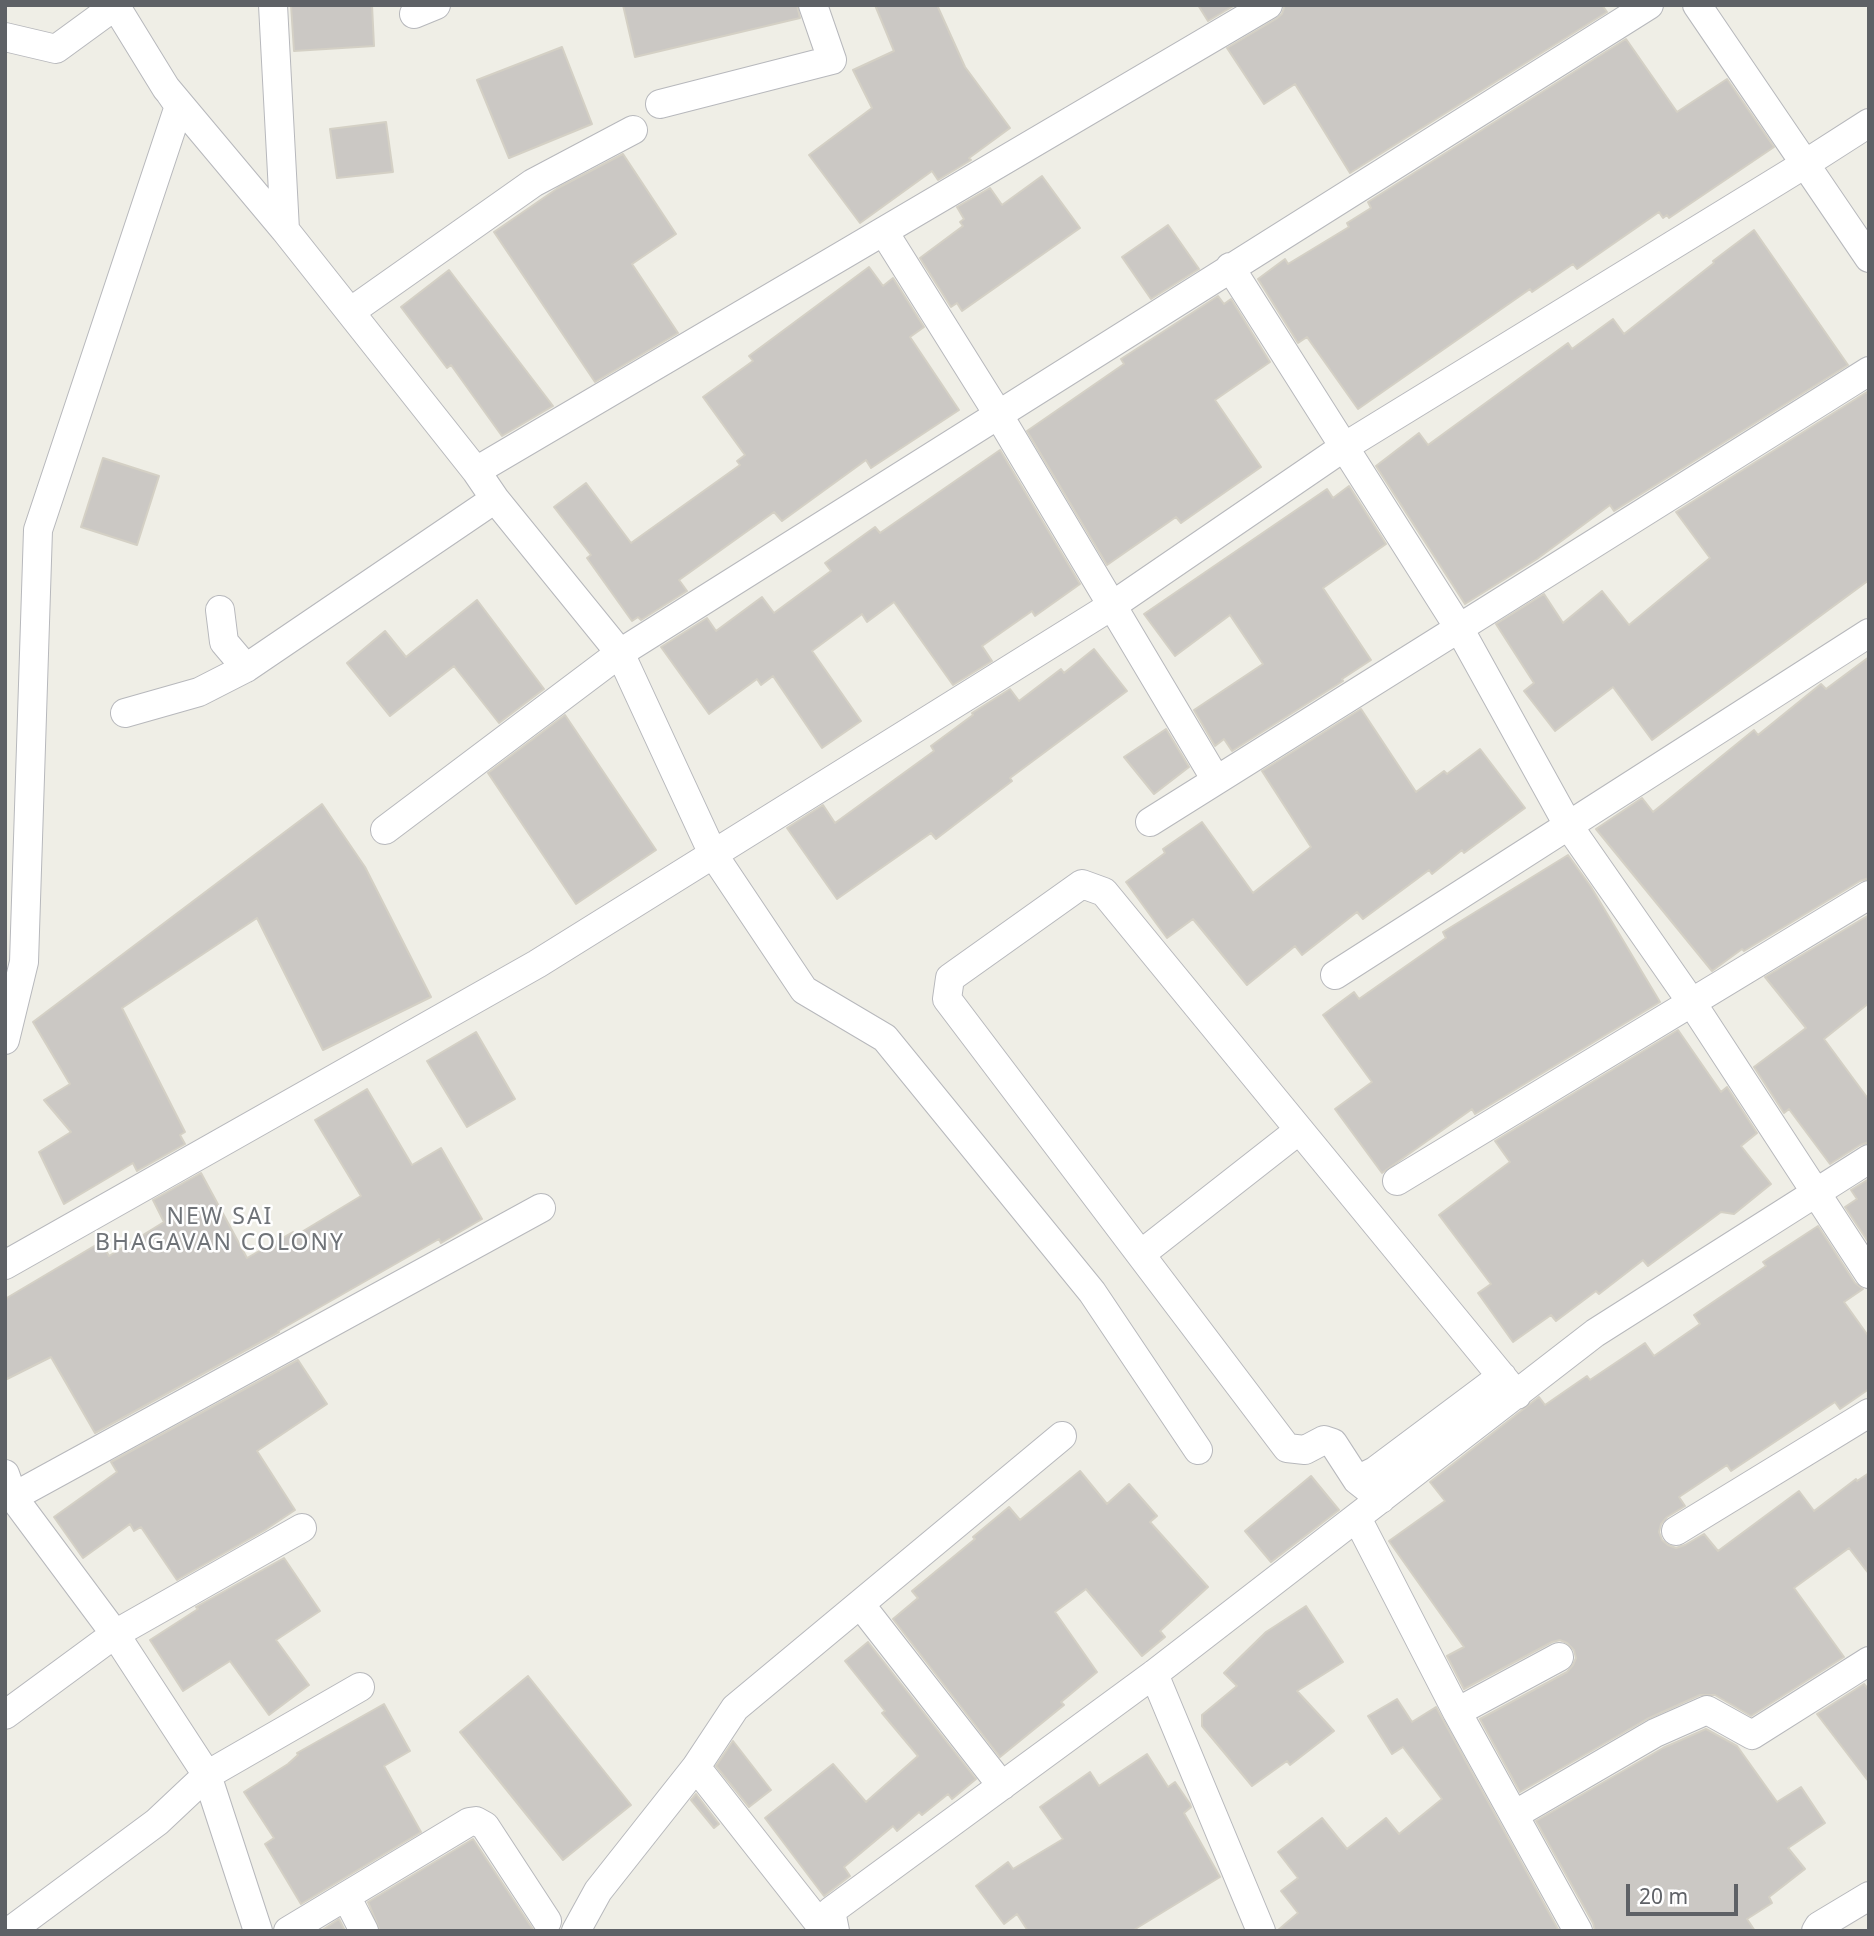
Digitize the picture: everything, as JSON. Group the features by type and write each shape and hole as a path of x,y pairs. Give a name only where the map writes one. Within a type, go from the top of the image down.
{"street":[{"path":"273,5 285,230"},
{"path":"660,104 832,60 813,5"},
{"path":"476,471 1268,5"},
{"path":"385,830 620,653 1648,5"},
{"path":"1697,5 1869,258"},
{"path":"5,37 56,49 115,6 179,106 38,530 15,970 5,1041"},
{"path":"166,88 285,230 476,471 495,499 620,653 713,854 804,990 884,1038 1083,1282 1198,1450"},
{"path":"5,1265 537,964 1112,605 1344,447 1869,123"},
{"path":"350,312 533,183 633,130"},
{"path":"884,232 998,414 1216,780"},
{"path":"1230,267 1459,628 1568,825 1692,1003 1869,1274"},
{"path":"1150,822 1869,371"},
{"path":"125,713 199,692 246,668 495,499"},
{"path":"220,610 225,642 246,668"},
{"path":"1335,975 1869,633"},
{"path":"1381,1499 1357,1480 1333,1443 1324,1440 1305,1450 1287,1448 947,999 950,978 1082,884 1104,892 1509,1385"},
{"path":"1397,1181 1869,895"},
{"path":"1141,1254 1298,1131"},
{"path":"1357,1480 1869,1159"},
{"path":"258,1931 207,1775 115,1634 9,1486 541,1208"},
{"path":"835,1931 831,1911 1154,1674 1357,1518 1509,1385"},
{"path":"1676,1531 1869,1413"},
{"path":"576,1931 598,1891 696,1767 735,1707 1062,1436"},
{"path":"1357,1518 1457,1712 1578,1931"},
{"path":"5,1715 115,1634 302,1528"},
{"path":"860,1604 1002,1786"},
{"path":"1457,1712 1559,1657"},
{"path":"1514,1815 1655,1733 1707,1710 1752,1735 1869,1661"},
{"path":"1154,1674 1261,1931"},
{"path":"10,1931 157,1822 207,1775 360,1687"},
{"path":"696,1767 824,1931"},
{"path":"288,1931 470,1822 476,1821 485,1826 547,1920"},
{"path":"346,1896 364,1931"},
{"path":"1816,1931 1819,1926 1869,1896"}],"building":[{"path":"291,5 372,5 374,46 294,51"},
{"path":"623,5 797,5 800,18 635,57"},
{"path":"875,5 937,5 965,67 1010,128 969,158 971,160 938,180 932,171 860,223 809,155 872,108 853,70 894,51"},
{"path":"1198,5 1235,5 1208,21"},
{"path":"1285,5 1602,5 1607,12 1350,173 1295,84 1264,104 1227,48 1276,19 1282,14"},
{"path":"1626,39 1677,112 1727,79 1774,147 1669,218 1667,215 1663,218 1659,212 1577,269 1573,264 1532,292 1530,289 1358,409 1307,337 1298,343 1258,279 1285,259 1288,264 1349,227 1347,223 1371,208 1368,202"},
{"path":"562,47 592,124 509,158 477,80"},
{"path":"386,122 393,172 337,178 330,129"},
{"path":"623,154 676,234 632,264 678,333 595,382 494,232 558,188"},
{"path":"1042,176 1080,228 962,311 957,303 951,307 920,258 963,226 960,222 964,219 957,207 990,188 1002,205"},
{"path":"1168,225 1199,269 1151,299 1122,257"},
{"path":"1754,230 1848,365 1614,511 1610,505 1537,559 1465,604 1376,466 1419,433 1428,445 1568,343 1572,349 1613,319 1624,334"},
{"path":"869,267 883,286 893,278 924,327 910,337 959,410 871,468 866,460 782,521 774,512 679,580 687,591 641,620 638,617 632,621 587,558 591,555 554,507 586,483 631,543 740,465 737,461 745,455 703,397 753,361 749,356"},
{"path":"449,270 553,406 502,436 451,365 447,368 401,307"},
{"path":"1218,296 1224,304 1231,299 1270,362 1215,400 1261,467 1181,523 1176,517 1107,565 1027,431 1124,364 1121,359"},
{"path":"1867,392 1869,580 1652,740 1613,687 1555,731 1524,691 1534,683 1496,624 1544,594 1563,623 1602,591 1629,625 1710,558 1676,512"},
{"path":"1000,450 1080,584 1035,616 1032,611 982,646 992,661 953,685 894,602 867,622 862,614 812,651 861,721 822,748 773,676 761,685 757,679 709,714 661,647 707,618 716,631 762,597 774,613 831,571 825,563 875,527 880,533"},
{"path":"103,458 159,476 137,545 81,527"},
{"path":"1349,486 1386,544 1323,588 1371,660 1342,679 1343,681 1232,751 1224,739 1215,746 1194,710 1263,664 1230,615 1175,656 1144,614 1327,489 1333,498"},
{"path":"477,600 544,689 499,723 454,666 390,716 347,663 385,631 406,657"},
{"path":"1094,649 1127,691 1010,778 1012,781 936,839 931,833 837,899 787,828 823,805 835,823 934,751 931,746 973,715 972,713 1010,689 1019,701 1061,669 1064,673"},
{"path":"1869,657 1869,878 1744,951 1742,949 1712,971 1596,829 1642,798 1653,812 1754,730 1758,735 1821,684 1826,689"},
{"path":"1361,709 1416,792 1444,771 1447,774 1480,749 1525,808 1464,853 1462,850 1432,874 1429,870 1363,919 1357,912 1302,955 1295,946 1247,985 1193,919 1167,938 1126,882 1165,853 1163,849 1202,822 1253,893 1311,847 1262,771"},
{"path":"565,715 656,850 576,904 488,773"},
{"path":"1166,729 1189,767 1154,794 1124,757"},
{"path":"322,804 365,867 431,997 323,1050 257,918 122,1008 185,1132 180,1135 185,1144 137,1171 133,1163 64,1204 39,1152 71,1132 44,1100 70,1084 33,1022"},
{"path":"1568,855 1591,887 1660,1002 1475,1114 1472,1109 1382,1173 1335,1109 1372,1082 1323,1015 1354,992 1359,999 1446,938 1443,932"},
{"path":"1869,915 1869,1003 1824,1039 1869,1100 1869,1142 1830,1164 1789,1109 1784,1113 1754,1067 1806,1028 1765,977"},
{"path":"1678,1030 1721,1092 1727,1087 1757,1133 1741,1146 1771,1184 1734,1214 1721,1212 1648,1266 1643,1260 1599,1294 1596,1291 1556,1321 1551,1315 1513,1342 1478,1293 1491,1284 1439,1215 1510,1162 1495,1141"},
{"path":"476,1032 515,1099 467,1127 427,1061"},
{"path":"367,1089 412,1165 441,1148 482,1219 441,1243 439,1239 279,1332 95,1433 51,1357 5,1380 5,1299 101,1242 109,1256 164,1222 153,1200 201,1173 247,1258 293,1232 295,1236 361,1196 315,1120"},
{"path":"1869,1179 1869,1243 1845,1207 1857,1199 1851,1190"},
{"path":"1818,1226 1855,1283 1863,1289 1844,1302 1869,1337 1869,1389 1840,1409 1835,1402 1731,1471 1727,1465 1679,1497 1685,1506 1667,1517 1659,1532 1662,1540 1676,1548 1704,1534 1718,1551 1799,1491 1814,1511 1856,1479 1857,1481 1869,1473 1869,1574 1849,1548 1794,1588 1844,1657 1751,1716 1715,1695 1700,1695 1647,1719 1520,1792 1480,1719 1567,1672 1576,1658 1574,1650 1560,1640 1552,1642 1464,1689 1447,1656 1464,1647 1389,1541 1445,1501 1430,1482 1539,1397 1545,1405 1587,1376 1590,1380 1645,1343 1654,1356 1700,1324 1694,1315 1766,1266 1763,1262"},
{"path":"298,1360 327,1404 257,1451 295,1510 177,1580 141,1527 134,1531 130,1524 83,1558 54,1517 117,1472 111,1462"},
{"path":"1080,1471 1107,1504 1129,1484 1157,1516 1150,1522 1208,1587 1160,1631 1165,1637 1142,1656 1086,1589 1055,1612 1097,1672 1061,1702 1064,1705 1000,1757 893,1619 918,1598 912,1591 1009,1507 1020,1520"},
{"path":"1311,1476 1339,1510 1271,1562 1245,1531"},
{"path":"284,1558 320,1611 276,1640 309,1685 269,1715 230,1661 183,1691 150,1640 198,1609 196,1607"},
{"path":"1306,1606 1343,1662 1297,1691 1334,1731 1290,1765 1287,1761 1252,1786 1202,1726 1202,1715 1237,1686 1224,1673 1266,1632"},
{"path":"868,1642 976,1779 952,1799 948,1794 922,1815 919,1812 897,1831 893,1826 844,1867 850,1876 824,1896 765,1818 833,1764 866,1802 918,1756 882,1713 885,1711 845,1661"},
{"path":"528,1676 631,1805 563,1860 460,1732"},
{"path":"1864,1684 1869,1690 1869,1782 1817,1714"},
{"path":"1397,1699 1412,1722 1436,1707 1559,1931 1277,1931 1298,1913 1281,1891 1298,1878 1278,1852 1322,1818 1347,1849 1386,1818 1399,1834 1442,1799 1403,1747 1392,1754 1368,1716"},
{"path":"384,1704 410,1751 384,1766 421,1832 301,1904 265,1844 274,1838 244,1792 288,1764 297,1753"},
{"path":"1706,1729 1737,1746 1777,1802 1801,1787 1825,1823 1788,1848 1805,1869 1769,1897 1772,1903 1747,1919 1755,1931 1595,1931 1536,1821 1663,1748"},
{"path":"733,1741 771,1790 749,1807 716,1766"},
{"path":"1147,1754 1168,1787 1175,1782 1190,1804 1191,1807 1184,1813 1220,1877 1132,1931 1028,1931 1017,1914 1004,1924 976,1886 1008,1862 1013,1869 1063,1839 1040,1807 1090,1772 1099,1786"},
{"path":"696,1794 719,1824 714,1828 691,1800"},
{"path":"473,1839 534,1931 380,1931 368,1902"},
{"path":"339,1919 345,1931 321,1931"}],"district":[{"name":"NEW SAI BHAGAVAN COLONY","path":"220,1230"}]}
